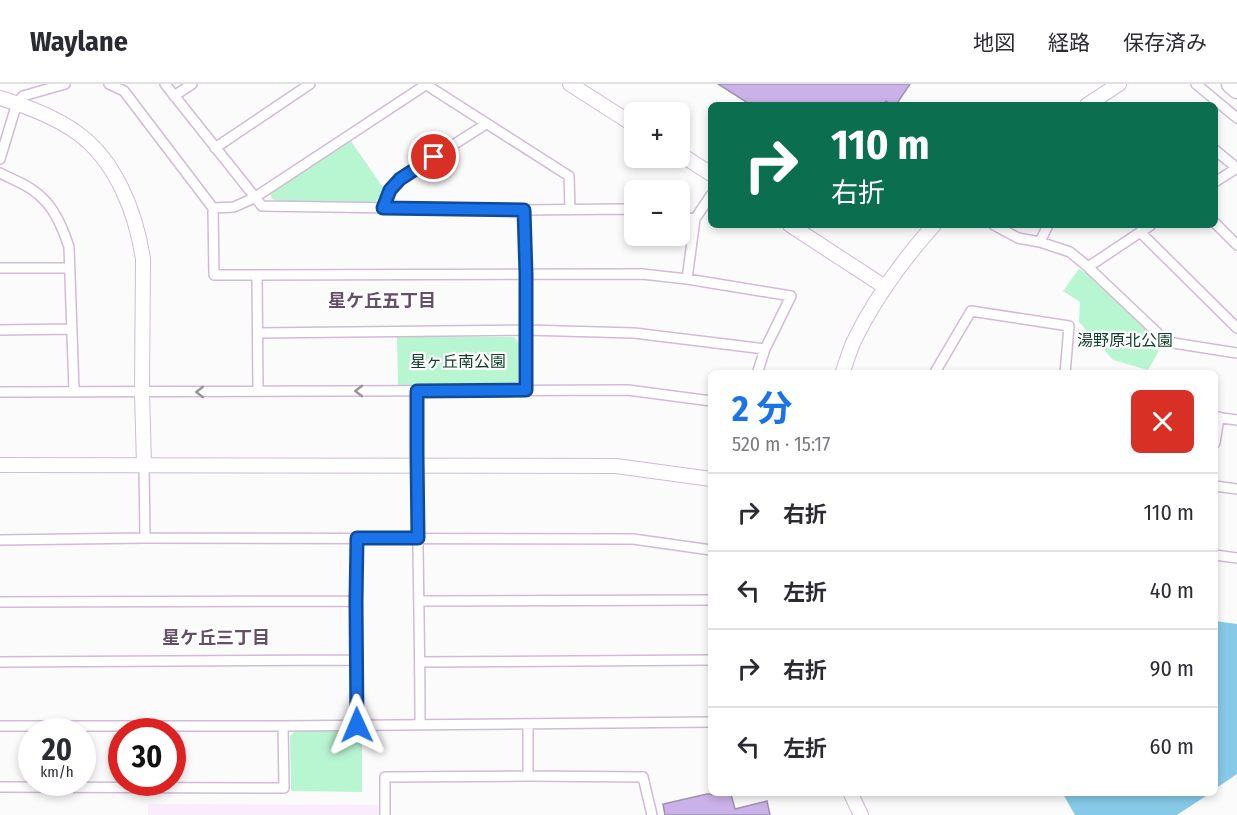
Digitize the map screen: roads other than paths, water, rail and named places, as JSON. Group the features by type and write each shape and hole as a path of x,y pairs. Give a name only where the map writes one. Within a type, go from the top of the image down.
{"highway":[{"path":"1231,84 1237,89"}],"street":[{"path":"0,159 17,103 23,96 65,84"},
{"path":"109,84 124,91 213,208 214,275 642,274 790,296 765,349 759,370"},
{"path":"165,84 262,206 524,210 624,209"},
{"path":"174,96 192,84"},
{"path":"215,148 310,84"},
{"path":"213,208 234,207 254,198 426,84 569,176 570,210"},
{"path":"570,84 624,119"},
{"path":"1092,102 1119,84"},
{"path":"1196,84 1218,102"},
{"path":"0,98 41,113 75,132 89,144 104,160 122,188 135,222 143,259 142,392 145,538"},
{"path":"1218,102 1237,118"},
{"path":"383,208 390,190 400,179 486,124"},
{"path":"1218,152 1237,168 1218,180"},
{"path":"690,160 708,172"},
{"path":"0,173 34,190 47,203 64,231 69,247 74,391"},
{"path":"687,279 695,219 708,200"},
{"path":"524,210 526,390"},
{"path":"690,218 695,219"},
{"path":"1218,226 1237,245"},
{"path":"795,228 885,287"},
{"path":"843,370 853,344 885,287 910,252 931,228"},
{"path":"1000,228 1018,238 1041,242 1070,252 1167,342 1237,353"},
{"path":"1041,242 1047,228"},
{"path":"1088,267 1146,228"},
{"path":"1140,232 1237,328"},
{"path":"0,268 70,268"},
{"path":"257,275 258,391"},
{"path":"936,370 971,311 1069,326 1065,370"},
{"path":"0,330 72,329"},
{"path":"258,333 526,330 634,333 765,349"},
{"path":"0,392 628,390 708,401"},
{"path":"417,391 420,725"},
{"path":"1218,417 1237,420"},
{"path":"0,465 616,466 708,479"},
{"path":"1218,486 1237,489"},
{"path":"357,538 357,725"},
{"path":"0,540 633,539 708,550"},
{"path":"1218,555 1237,558"},
{"path":"420,601 708,600"},
{"path":"0,602 356,601"},
{"path":"0,662 356,660"},
{"path":"420,662 708,660"},
{"path":"0,726 708,722"},
{"path":"528,724 528,776"},
{"path":"0,787 284,788 283,726"},
{"path":"385,815 385,777 528,776 643,777 652,815"},
{"path":"852,796 861,815"}],"water":[{"path":"1218,621 1237,624 1237,774 1218,787"},
{"path":"1064,796 1206,796 1177,815 1075,815"}],"district":[{"name":"星ケ丘五丁目","path":"382,301"},
{"name":"星ケ丘三丁目","path":"216,638"}],"park label":[{"name":"湯野原北公園","path":"1125,340"},
{"name":"星ヶ丘南公園","path":"458,361"}]}
